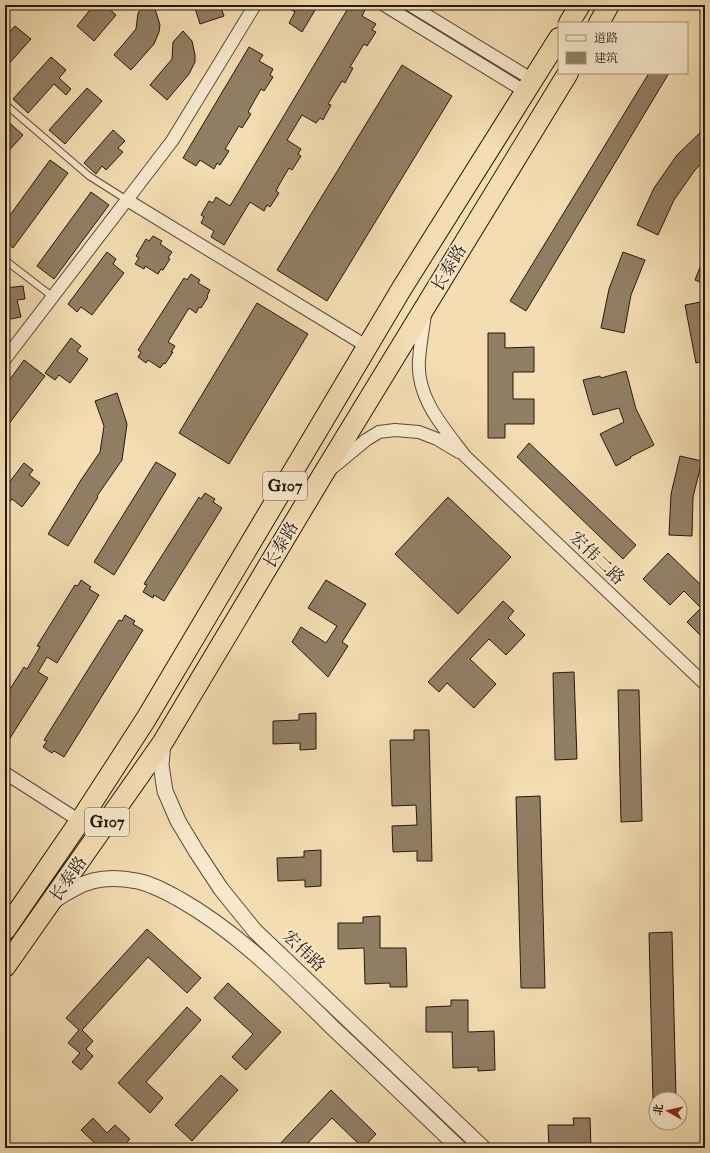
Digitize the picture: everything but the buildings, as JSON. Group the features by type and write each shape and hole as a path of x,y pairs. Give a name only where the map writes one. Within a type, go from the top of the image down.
{"highway":[{"path":"570,22 580,5"},
{"path":"599,22 609,5"},
{"name":"长泰路","path":"5,930 80,821 146,719 402,288 558,40"},
{"name":"长泰路","path":"5,967 163,742 322,476 567,74"}],"street":[{"path":"5,360 172,141 255,5"},
{"path":"384,5 529,86"},
{"path":"410,5 529,86"},
{"path":"127,200 368,347"},
{"path":"427,306 418,361 420,380 435,415 465,456"},
{"path":"322,476 366,440 379,432 395,430 419,432 437,439 465,456"},
{"name":"宏伟二路","path":"465,456 705,684"},
{"name":"宏伟路","path":"163,742 161,765 164,791 178,821 196,852 221,889 255,930 484,1148"},
{"path":"5,773 80,821"},
{"name":"宏伟路","path":"50,903 71,889 88,882 117,878 139,882 164,891 195,908 242,943 302,998 459,1148"}],"lane":[{"path":"5,104 89,176 127,200"},
{"path":"5,260 53,297"}]}
